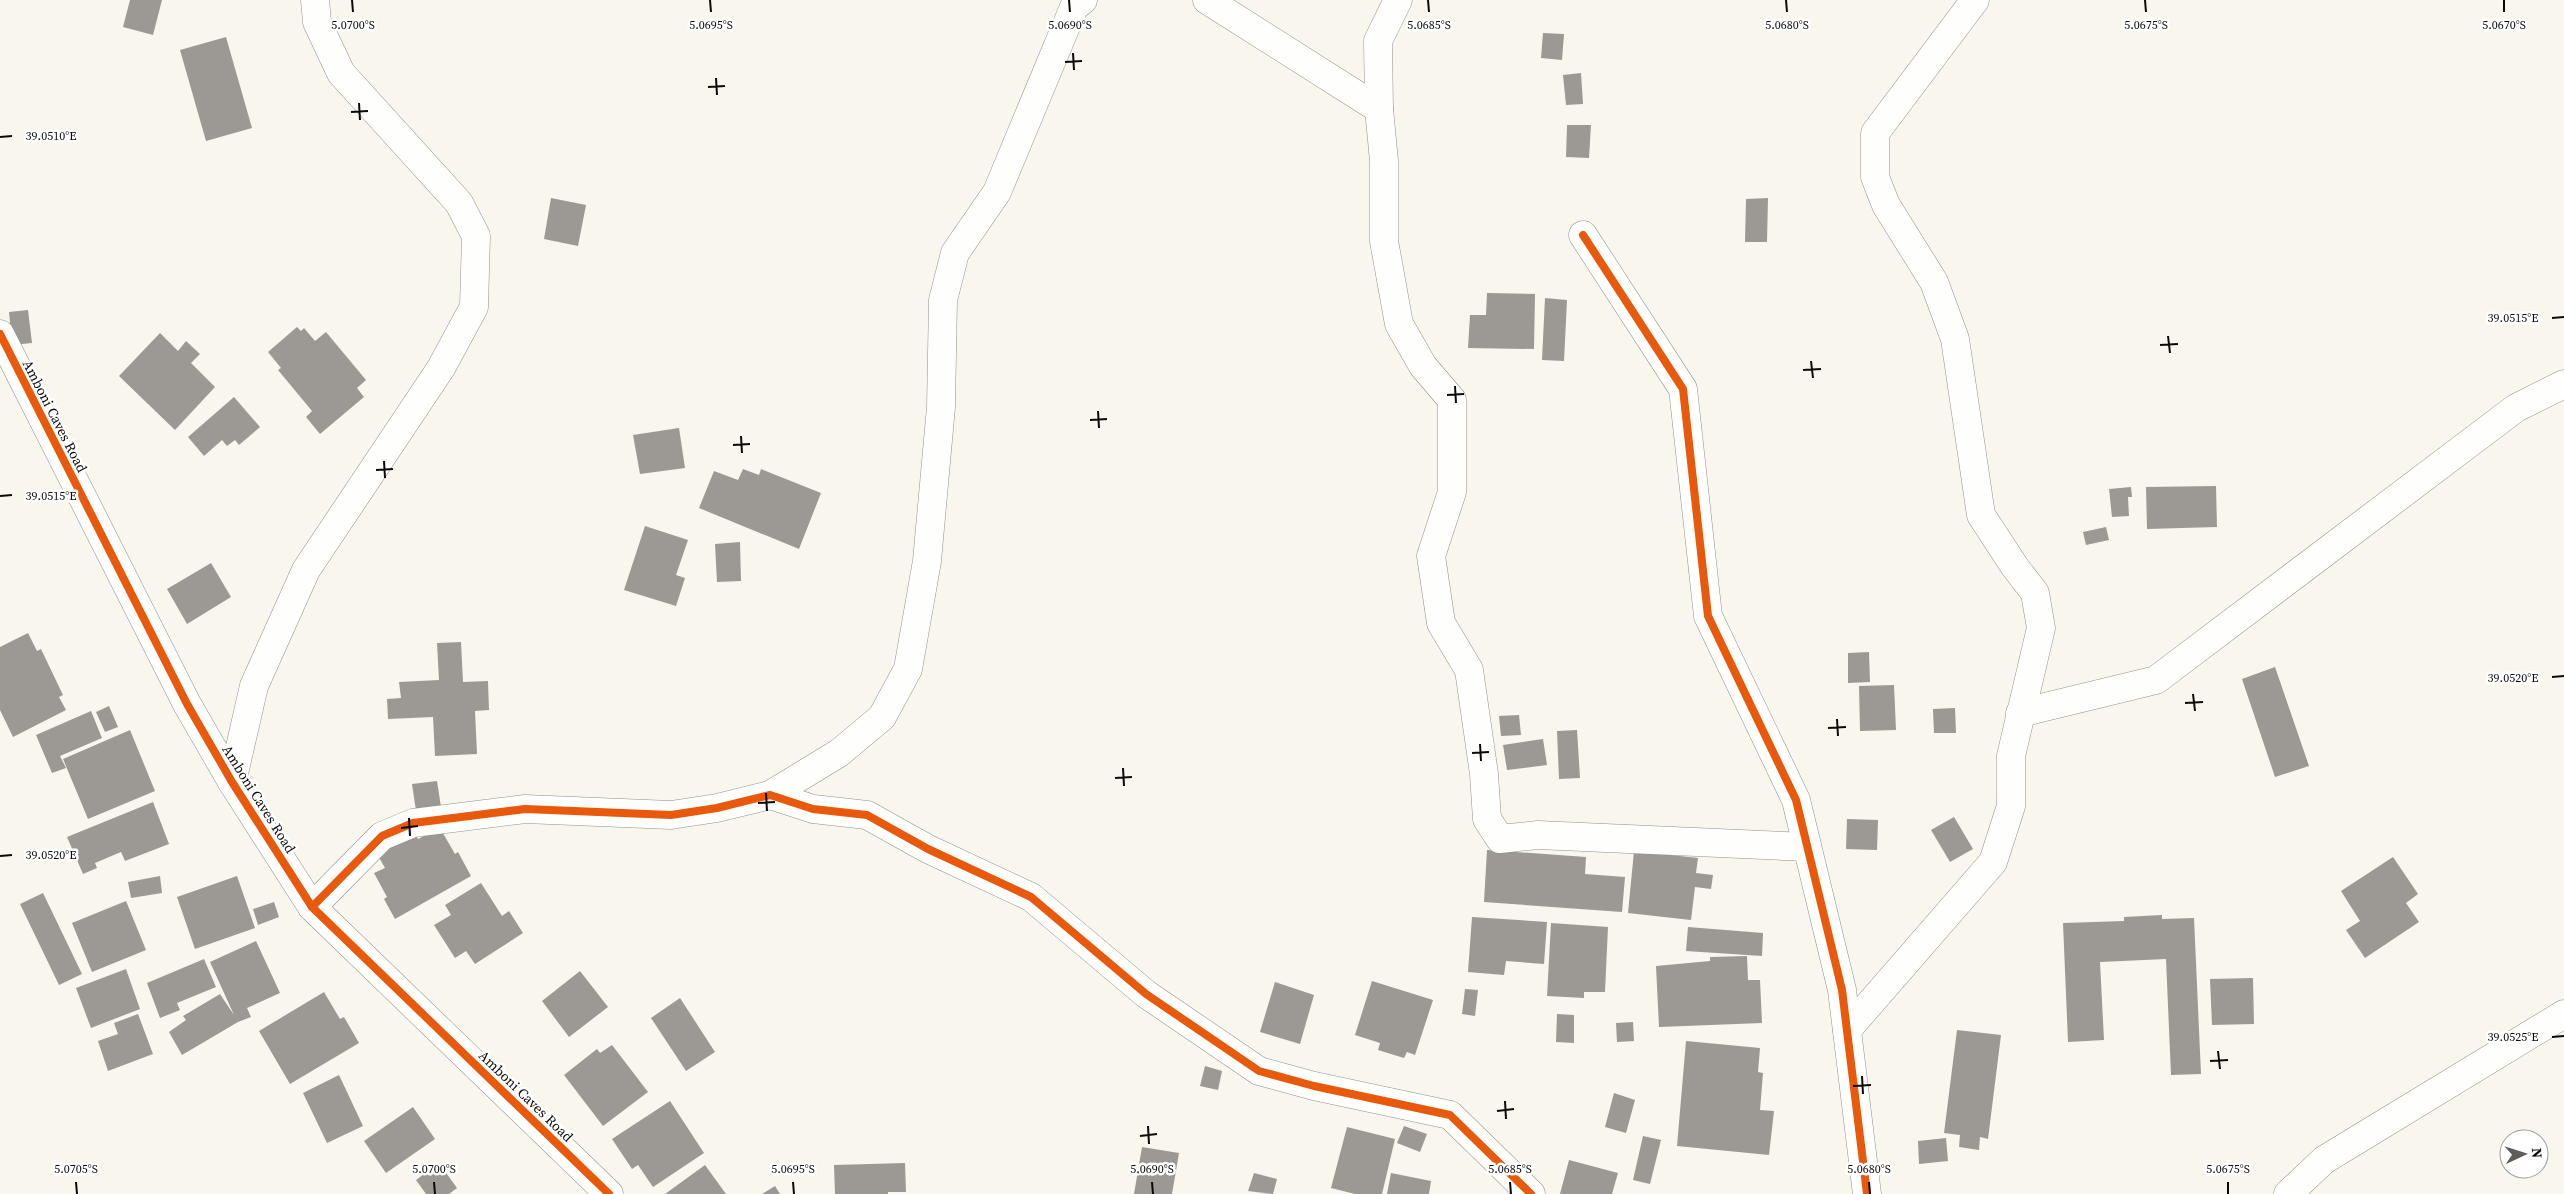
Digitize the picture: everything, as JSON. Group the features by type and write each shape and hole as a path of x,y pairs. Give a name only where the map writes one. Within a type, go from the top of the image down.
{"street":[{"path":"232,782 254,686 306,570 441,368 474,307 476,236 458,203 341,73 318,22 315,0"},
{"path":"312,906 382,836 413,822 525,809 671,814 717,808 770,796 839,753 882,717 908,669 927,562 941,407 943,300 956,253 997,192 1074,8 1083,0"},
{"path":"1207,0 1379,109"},
{"path":"1398,0 1378,41 1379,109 1384,161 1384,241 1399,324 1423,366 1452,400 1452,492 1431,556 1441,623 1469,670 1484,774 1487,819 1500,839 1538,835 1808,847"},
{"path":"1847,1030 1993,862 2011,806 2011,756 2041,628 2035,593 2015,567 1981,515 1955,339 1934,282 1886,205 1875,177 1874,134 1975,0"},
{"path":"1582,235 1683,389 1708,616 1796,800 1842,990 1867,1194"},
{"name":"Amboni Caves Road","path":"0,334 187,704 232,782 312,906 609,1194"},
{"path":"2020,713 2156,680 2516,408 2564,384"},
{"path":"770,796 813,809 867,815 928,849 1031,897 1146,994 1259,1070 1314,1086 1450,1115 1531,1194"},
{"path":"2288,1194 2324,1160 2564,1014"}],"building":[{"path":"130,0 162,0 153,35 123,27"},
{"path":"1543,33 1564,34 1562,60 1541,58"},
{"path":"226,37 252,128 206,141 180,50"},
{"path":"1581,73 1583,104 1566,105 1563,75"},
{"path":"1567,125 1591,125 1589,158 1566,157"},
{"path":"551,198 586,205 578,246 544,239"},
{"path":"1768,198 1767,242 1745,242 1746,199"},
{"path":"1487,293 1535,294 1534,349 1468,348 1470,315 1486,315"},
{"path":"1545,298 1567,300 1564,361 1542,360"},
{"path":"28,310 32,343 12,345 9,312"},
{"path":"297,327 301,331 304,328 315,341 326,332 366,380 357,388 364,397 320,434 306,417 312,411 278,370 281,368 268,352"},
{"path":"160,333 178,351 186,341 200,354 191,363 215,387 175,430 119,376"},
{"path":"234,397 260,427 239,445 235,440 227,446 222,440 204,456 188,437"},
{"path":"679,428 685,468 640,474 633,435"},
{"path":"743,469 759,475 761,469 821,493 799,549 699,508 714,471 738,480"},
{"path":"2216,486 2217,527 2147,529 2146,487"},
{"path":"2131,487 2132,497 2128,497 2129,516 2112,517 2109,489"},
{"path":"645,526 688,540 676,575 685,578 676,606 624,590"},
{"path":"2106,527 2109,540 2086,545 2083,532"},
{"path":"740,542 741,581 717,582 715,544"},
{"path":"211,563 231,597 187,624 167,589"},
{"path":"28,633 37,651 41,649 63,695 59,697 66,710 13,737 0,710 0,647"},
{"path":"461,642 463,682 488,681 489,710 475,711 477,754 435,756 433,717 388,719 387,699 401,698 399,682 439,680 437,643"},
{"path":"1869,652 1870,682 1848,683 1848,653"},
{"path":"2275,667 2309,766 2275,777 2242,679"},
{"path":"1894,685 1896,730 1860,731 1859,686"},
{"path":"109,706 118,727 105,732 96,712"},
{"path":"1955,708 1956,733 1934,733 1933,709"},
{"path":"91,711 102,738 60,756 66,768 52,773 36,735"},
{"path":"1519,715 1521,735 1501,736 1499,716"},
{"path":"130,730 155,791 88,819 63,759"},
{"path":"1577,730 1580,778 1559,779 1557,731"},
{"path":"1543,739 1547,765 1507,770 1503,745"},
{"path":"437,781 441,807 416,811 412,784"},
{"path":"153,802 169,844 125,861 121,852 95,863 97,868 83,874 67,837"},
{"path":"1954,817 1973,849 1950,862 1931,830"},
{"path":"1847,819 1878,820 1877,850 1846,849"},
{"path":"440,828 455,854 458,852 471,876 395,919 384,899 387,897 374,873 385,868 375,850 413,829 418,839"},
{"path":"1487,850 1586,857 1585,874 1625,877 1622,912 1484,902"},
{"path":"1634,851 1698,858 1696,873 1713,875 1711,889 1695,887 1691,920 1628,913"},
{"path":"2393,857 2418,894 2406,903 2419,922 2365,958 2346,930 2360,921 2341,891"},
{"path":"160,876 162,893 131,898 128,882"},
{"path":"237,876 255,928 195,949 177,897"},
{"path":"481,883 502,916 509,911 523,933 475,964 466,951 455,958 434,925 451,915 445,905"},
{"path":"43,893 82,974 59,985 20,904"},
{"path":"126,901 146,950 92,972 72,923"},
{"path":"274,902 279,917 258,925 253,909"},
{"path":"2162,915 2162,919 2194,918 2201,1074 2171,1075 2166,959 2100,962 2104,1040 2068,1042 2063,923 2124,921 2124,917"},
{"path":"1472,917 1547,922 1544,964 1506,961 1504,975 1468,972"},
{"path":"1551,923 1608,927 1605,992 1584,992 1584,998 1547,996"},
{"path":"1688,927 1763,933 1762,956 1686,951"},
{"path":"256,941 280,993 247,1008 251,1017 238,1022 182,1055 169,1032 186,1020 183,1016 220,994 234,1015 210,962"},
{"path":"1747,956 1748,980 1760,980 1762,1023 1659,1027 1656,966 1710,961 1710,957"},
{"path":"204,959 216,987 177,1003 180,1010 160,1018 147,983"},
{"path":"126,969 140,1009 91,1028 76,988"},
{"path":"580,971 608,1007 569,1037 542,1001"},
{"path":"2253,978 2254,1024 2212,1025 2210,979"},
{"path":"1372,981 1433,1000 1415,1055 1407,1052 1404,1058 1378,1050 1380,1043 1355,1035"},
{"path":"1275,982 1314,995 1300,1044 1260,1032"},
{"path":"1465,989 1478,990 1475,1016 1462,1014"},
{"path":"324,992 340,1019 344,1017 359,1043 290,1084 259,1031"},
{"path":"680,998 715,1052 686,1071 651,1018"},
{"path":"138,1014 153,1054 108,1071 98,1041 118,1034 114,1023"},
{"path":"1557,1014 1574,1015 1574,1043 1556,1042"},
{"path":"1633,1022 1634,1041 1617,1042 1616,1023"},
{"path":"1957,1030 2001,1035 1988,1139 1980,1137 1979,1150 1959,1147 1960,1135 1944,1133"},
{"path":"1686,1041 1760,1048 1758,1072 1763,1073 1760,1110 1774,1111 1769,1155 1677,1146"},
{"path":"612,1045 648,1092 603,1126 564,1075 597,1049 600,1053"},
{"path":"1205,1066 1222,1071 1218,1090 1200,1086"},
{"path":"339,1075 363,1126 327,1143 303,1093"},
{"path":"1614,1093 1635,1100 1626,1133 1605,1127"},
{"path":"670,1101 704,1153 653,1187 638,1165 632,1169 612,1139"},
{"path":"413,1107 435,1139 386,1173 364,1141"},
{"path":"1404,1126 1427,1134 1420,1152 1397,1143"},
{"path":"1347,1127 1395,1139 1382,1194 1355,1194 1331,1188"},
{"path":"1643,1136 1661,1140 1650,1184 1633,1180"},
{"path":"1946,1138 1948,1161 1919,1164 1918,1141"},
{"path":"1142,1147 1179,1153 1172,1194 1134,1194"},
{"path":"1569,1160 1618,1173 1612,1194 1560,1194"},
{"path":"439,1163 457,1188 449,1194 426,1194 416,1180"},
{"path":"905,1163 906,1192 835,1194 834,1165"},
{"path":"705,1165 726,1194 665,1194"},
{"path":"1254,1173 1277,1179 1273,1194 1248,1191"},
{"path":"1391,1173 1431,1181 1429,1194 1387,1194"},
{"path":"775,1186 780,1194 762,1194"}],"cycle path":[{"path":"1583,235 1683,389 1708,616 1796,800 1842,990 1867,1194"},
{"path":"0,334 187,704 232,782 312,907 609,1194"},
{"path":"312,907 382,836 413,823 525,809 671,815 717,808 770,795 813,809 867,815 928,849 1031,897 1146,994 1259,1071 1314,1086 1450,1115 1531,1194"}]}
